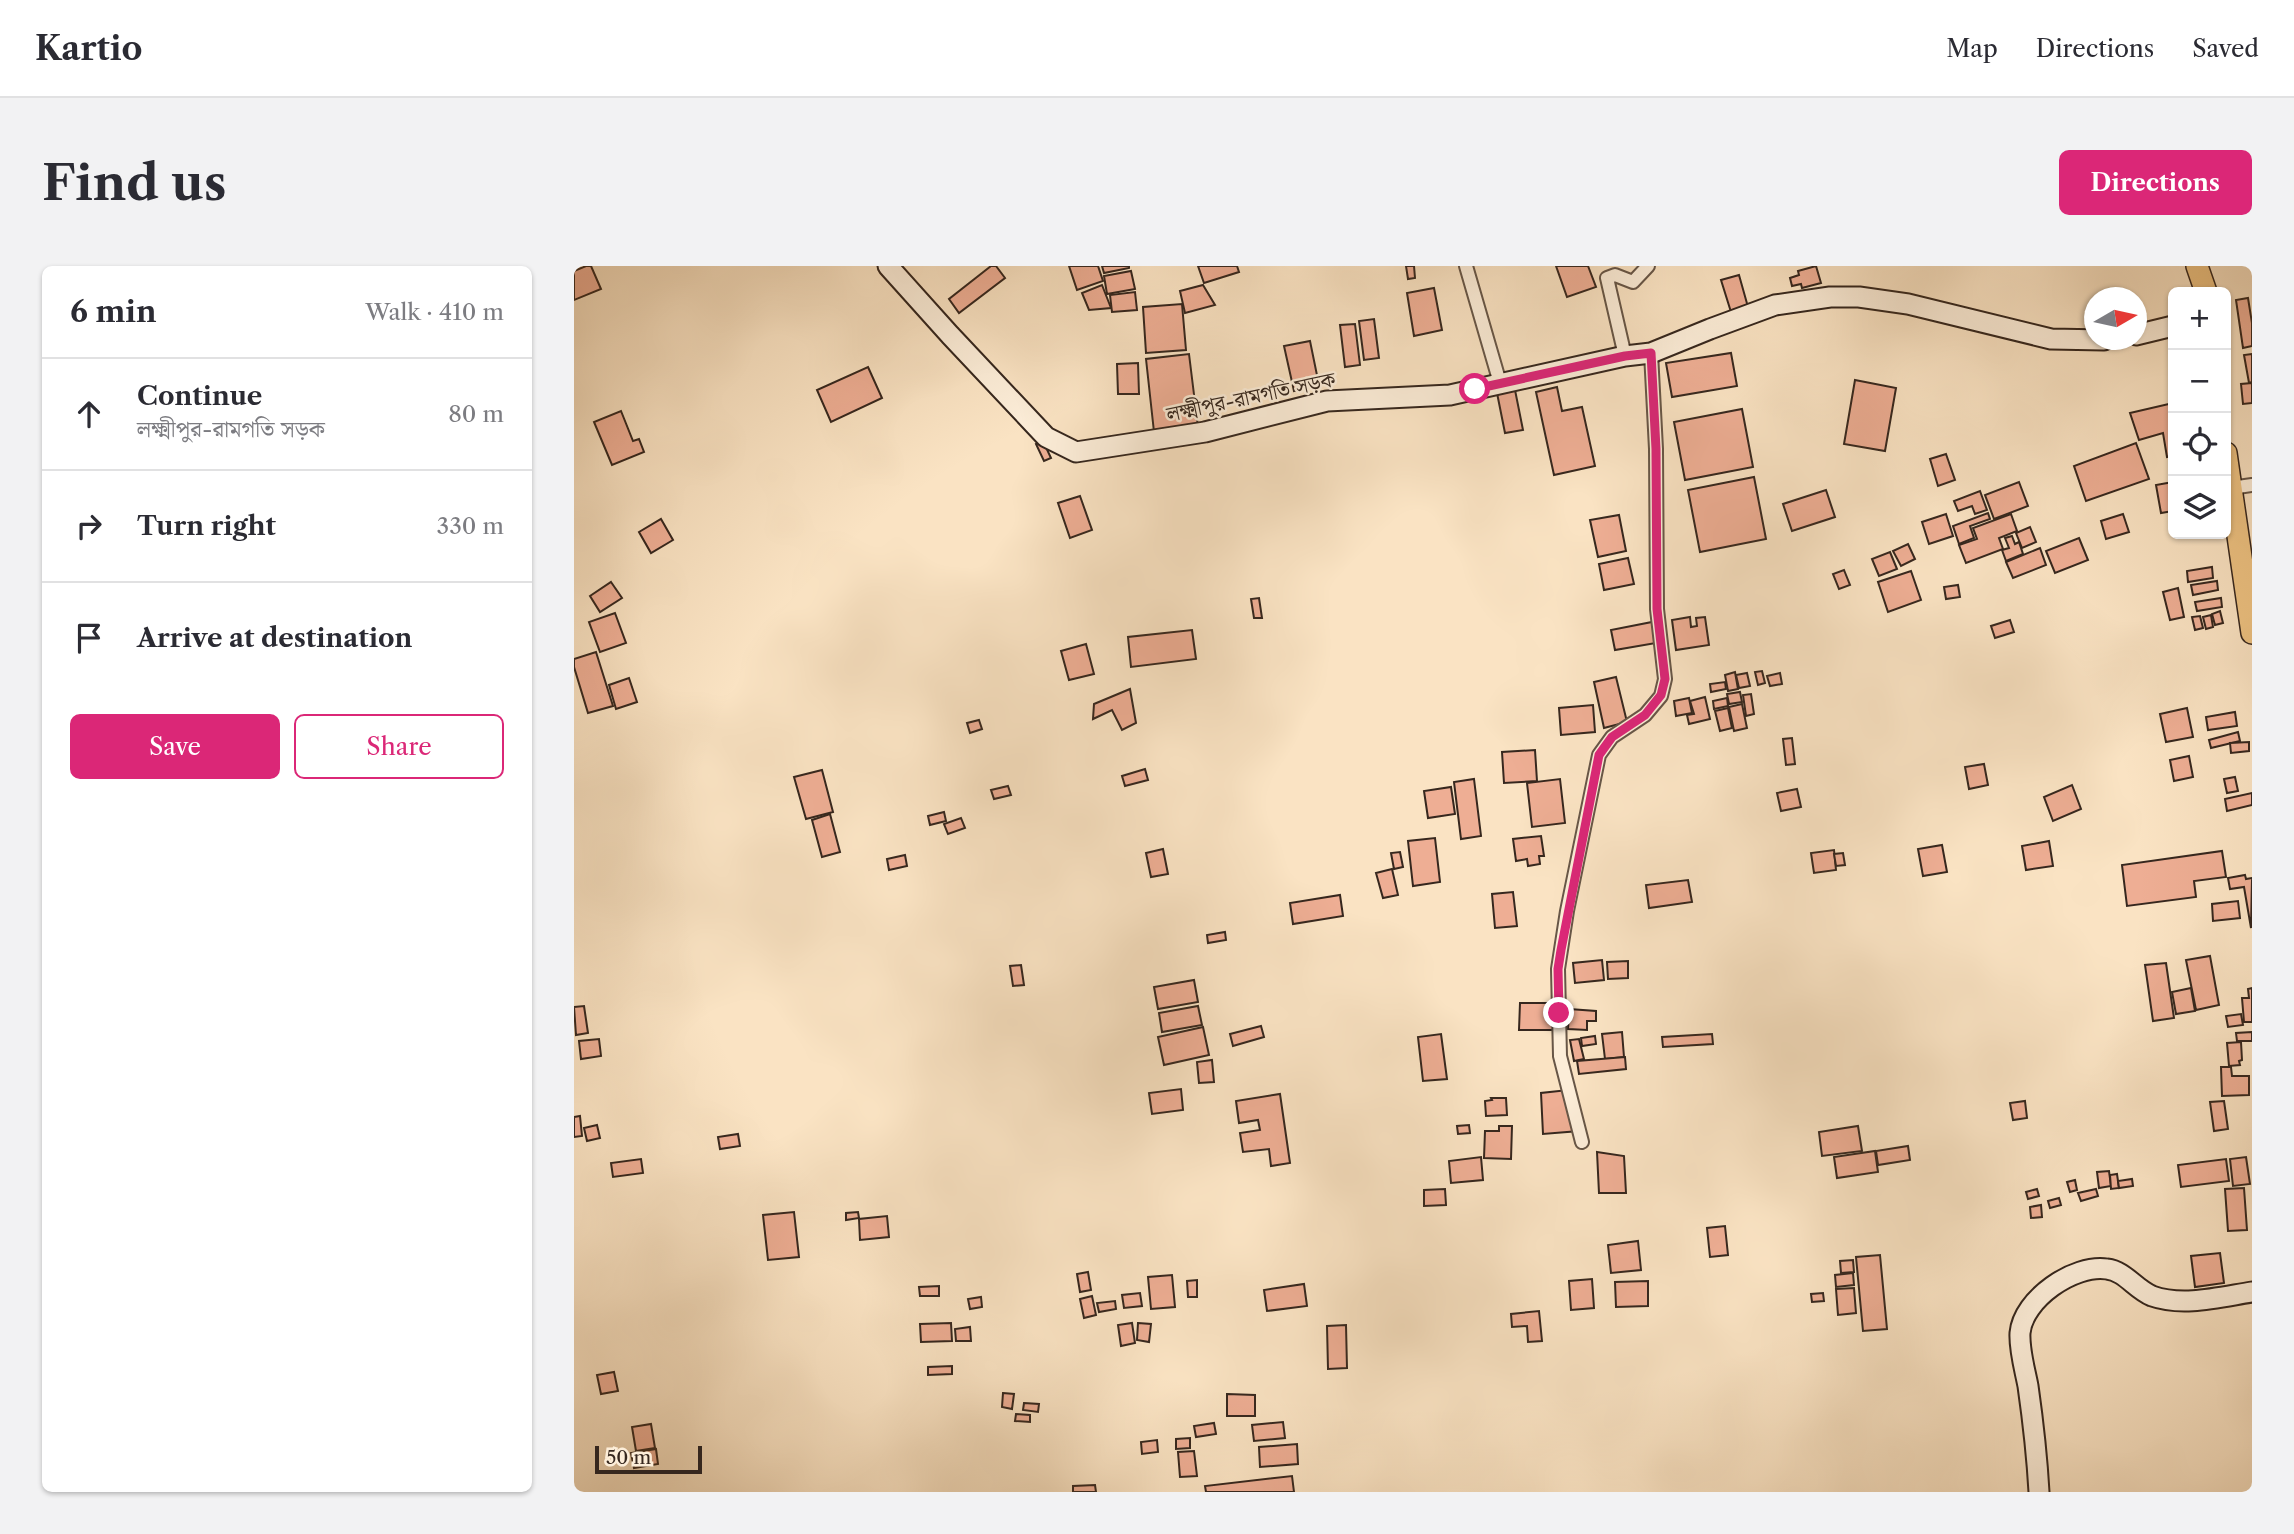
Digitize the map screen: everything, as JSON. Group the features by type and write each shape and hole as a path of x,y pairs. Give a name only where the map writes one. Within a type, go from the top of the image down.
{"main road":[{"name":"লক্ষ্মীপুর-রামগতি সড়ক","path":"888,266 1046,437 1076,452 1205,432 1327,401 1450,395 1625,356 1651,353 1775,305 1830,297 1859,297 1908,304 2051,340 2084,340"},
{"path":"2195,287 2197,266"},
{"path":"2197,266 2204,287"},
{"path":"2147,332 2168,327"},
{"path":"2147,336 2168,339"},
{"path":"2231,464 2241,487 2252,633"},
{"path":"2039,1492 2036,1442 2020,1332 2029,1310 2050,1287 2086,1270 2106,1268 2120,1272 2134,1286 2152,1296 2169,1300 2186,1301 2252,1292"}],"street":[{"path":"1466,266 1500,383"},
{"path":"1625,356 1607,278 1615,275 1633,282 1648,266"},
{"path":"1582,1142 1560,1056 1558,969 1567,911 1599,755 1612,737 1645,715 1661,695 1665,679 1657,609 1656,449 1651,353"}],"building":[{"path":"591,266 601,289 574,300 574,271"},
{"path":"991,266 996,266 1005,278 959,313 949,299"},
{"path":"1069,266 1098,266 1103,281 1077,290"},
{"path":"1102,266 1129,266 1129,268 1104,273"},
{"path":"1198,266 1237,266 1239,272 1204,283"},
{"path":"1406,266 1414,266 1415,278 1408,279"},
{"path":"1556,266 1588,266 1596,287 1567,297"},
{"path":"1816,266 1821,283 1802,288 1801,284 1792,286 1790,278 1799,275 1798,271"},
{"path":"1131,271 1135,289 1107,294 1104,276"},
{"path":"1739,275 1748,307 1731,312 1721,280"},
{"path":"1102,285 1111,308 1089,310 1082,293"},
{"path":"1203,285 1215,305 1185,313 1180,291"},
{"path":"1434,288 1442,330 1414,336 1407,293"},
{"path":"1135,292 1137,310 1112,312 1110,295"},
{"path":"2248,298 2252,346 2243,348 2236,300"},
{"path":"1182,304 1186,350 1146,353 1143,307"},
{"path":"1374,319 1379,358 1364,360 1359,321"},
{"path":"1355,324 1360,365 1345,367 1340,325"},
{"path":"1310,341 1319,385 1294,391 1284,346"},
{"path":"1731,353 1737,386 1672,397 1666,363"},
{"path":"1189,354 1198,427 1154,432 1146,359"},
{"path":"2252,354 2252,382 2249,383 2244,355"},
{"path":"1138,363 1139,394 1118,394 1117,364"},
{"path":"868,367 882,398 831,422 817,390"},
{"path":"1855,380 1896,388 1885,451 1844,444"},
{"path":"2252,383 2252,403 2243,404 2241,384"},
{"path":"1514,385 1523,430 1505,433 1496,388"},
{"path":"1557,387 1562,411 1582,407 1595,466 1554,475 1536,392"},
{"path":"2168,404 2168,457 2163,433 2139,440 2130,413"},
{"path":"1742,409 1753,467 1685,480 1674,422"},
{"path":"621,411 633,441 639,439 644,452 612,465 594,422"},
{"path":"1043,441 1051,458 1044,461 1036,444"},
{"path":"2136,443 2149,479 2086,501 2074,466"},
{"path":"1946,454 1955,480 1938,486 1930,459"},
{"path":"1754,477 1766,539 1700,552 1688,490"},
{"path":"2019,482 2028,506 1994,519 1985,495"},
{"path":"2168,483 2168,512 2161,513 2156,485"},
{"path":"1826,490 1835,517 1792,531 1783,504"},
{"path":"1980,491 1987,510 1975,514 1972,506 1958,511 1954,501"},
{"path":"1080,496 1092,530 1070,538 1058,503"},
{"path":"1988,513 1990,519 1970,526 1974,538 1959,544 1953,526"},
{"path":"1946,514 1953,536 1929,544 1922,522"},
{"path":"2011,514 2017,531 1999,538 2003,549 1966,563 1959,545 1977,539 1973,528"},
{"path":"2123,514 2129,532 2106,539 2101,521"},
{"path":"1619,515 1626,551 1598,557 1590,520"},
{"path":"661,519 673,540 651,553 639,532"},
{"path":"2030,527 2036,542 2022,548 2016,533"},
{"path":"2012,536 2015,544 2019,542 2023,554 2006,561 2002,550 2009,548 2005,538"},
{"path":"2079,538 2088,560 2055,573 2046,551"},
{"path":"1908,544 1915,559 1901,566 1893,551"},
{"path":"2040,548 2046,565 2013,578 2006,562"},
{"path":"1890,552 1897,569 1879,576 1872,559"},
{"path":"1628,558 1634,584 1604,590 1599,564"},
{"path":"2212,567 2213,578 2188,582 2187,571"},
{"path":"1844,570 1850,585 1839,589 1833,574"},
{"path":"1911,571 1921,600 1888,612 1878,582"},
{"path":"2217,581 2218,590 2193,595 2191,585"},
{"path":"611,582 622,598 600,612 590,596"},
{"path":"1958,585 1960,597 1946,599 1944,587"},
{"path":"2178,588 2184,617 2170,620 2163,592"},
{"path":"1259,598 1262,618 1254,618 1251,599"},
{"path":"2221,598 2222,607 2197,611 2195,602"},
{"path":"2220,611 2223,623 2215,625 2212,614"},
{"path":"615,613 626,643 600,652 589,622"},
{"path":"2211,615 2213,627 2206,629 2203,617"},
{"path":"2200,616 2203,628 2195,630 2192,617"},
{"path":"1690,617 1691,627 1697,626 1696,618 1705,617 1709,645 1676,650 1672,620"},
{"path":"2010,620 2014,632 1995,638 1991,626"},
{"path":"1652,622 1656,643 1615,650 1611,630"},
{"path":"1192,630 1196,659 1131,667 1128,637"},
{"path":"1086,644 1094,674 1069,680 1061,651"},
{"path":"596,652 613,706 588,713 574,659"},
{"path":"1762,671 1765,683 1758,685 1755,672"},
{"path":"1735,672 1738,689 1728,691 1725,675"},
{"path":"1747,673 1750,686 1739,688 1736,675"},
{"path":"1780,673 1782,684 1770,686 1767,676"},
{"path":"1616,677 1627,722 1604,728 1594,682"},
{"path":"629,678 637,702 616,709 609,685"},
{"path":"1725,682 1726,689 1711,692 1710,684"},
{"path":"1130,689 1136,723 1122,730 1112,710 1093,719 1094,704"},
{"path":"1740,692 1742,702 1729,704 1727,694"},
{"path":"1751,694 1754,714 1746,716 1743,695"},
{"path":"1705,697 1710,719 1689,724 1687,715 1694,714 1690,701"},
{"path":"1689,698 1692,713 1676,716 1674,701"},
{"path":"1727,698 1728,706 1714,709 1713,701"},
{"path":"1742,704 1747,728 1734,731 1729,707"},
{"path":"1593,705 1595,732 1561,735 1559,708"},
{"path":"1728,708 1732,728 1720,731 1715,711"},
{"path":"2187,708 2193,737 2166,742 2160,714"},
{"path":"2235,712 2237,726 2208,730 2206,717"},
{"path":"979,720 982,729 970,733 967,723"},
{"path":"2238,732 2240,741 2211,748 2209,740"},
{"path":"1792,738 1795,764 1786,765 1783,739"},
{"path":"2249,742 2249,751 2231,753 2230,743"},
{"path":"1535,750 1537,781 1504,783 1502,752"},
{"path":"2189,756 2193,777 2174,781 2170,760"},
{"path":"1984,764 1988,785 1969,789 1965,767"},
{"path":"1145,769 1148,780 1125,786 1122,776"},
{"path":"822,770 833,812 806,819 794,777"},
{"path":"2235,777 2238,791 2227,793 2224,779"},
{"path":"1474,779 1481,836 1461,839 1454,782"},
{"path":"1560,779 1565,823 1532,827 1527,783"},
{"path":"2072,785 2081,809 2053,821 2044,797"},
{"path":"1008,786 1011,795 994,799 991,790"},
{"path":"1451,787 1455,814 1428,818 1424,791"},
{"path":"1797,789 1801,807 1781,811 1777,793"},
{"path":"2252,793 2252,805 2227,811 2225,799"},
{"path":"944,812 946,821 930,825 928,816"},
{"path":"830,814 840,852 822,857 812,820"},
{"path":"961,818 965,828 948,834 944,824"},
{"path":"1541,836 1544,856 1539,856 1540,864 1528,866 1527,859 1516,861 1513,839"},
{"path":"1435,838 1440,882 1413,886 1408,841"},
{"path":"2049,841 2053,866 2026,870 2022,846"},
{"path":"1942,845 1947,872 1923,876 1918,849"},
{"path":"1163,849 1168,874 1151,877 1146,853"},
{"path":"1834,850 1836,870 1814,873 1811,853"},
{"path":"2222,851 2226,877 2194,881 2196,897 2127,906 2122,865"},
{"path":"1400,852 1403,867 1394,869 1391,853"},
{"path":"1843,853 1845,865 1836,866 1834,854"},
{"path":"905,855 907,866 889,870 887,859"},
{"path":"1392,869 1398,895 1383,898 1376,873"},
{"path":"2245,875 2246,879 2252,878 2251,928 2244,887 2230,889 2228,878"},
{"path":"1688,880 1692,902 1649,908 1646,885"},
{"path":"1513,892 1517,926 1495,928 1492,894"},
{"path":"1340,895 1343,916 1293,924 1290,903"},
{"path":"2238,901 2240,918 2213,921 2212,904"},
{"path":"1225,932 1226,940 1208,943 1207,935"},
{"path":"2210,956 2219,1005 2196,1010 2186,960"},
{"path":"1602,960 1604,980 1575,983 1573,963"},
{"path":"1628,961 1628,978 1608,979 1607,962"},
{"path":"2166,963 2174,1018 2153,1021 2145,965"},
{"path":"1021,965 1024,985 1013,986 1010,966"},
{"path":"1194,980 1198,1002 1158,1009 1154,987"},
{"path":"2191,988 2195,1011 2176,1014 2172,992"},
{"path":"2252,988 2252,1022 2244,1022 2242,998 2249,998 2248,989"},
{"path":"1520,1003 1553,1003 1553,1030 1519,1030"},
{"path":"584,1006 588,1033 576,1035 574,1007"},
{"path":"1198,1006 1202,1025 1162,1032 1159,1013"},
{"path":"1569,1009 1596,1011 1596,1021 1587,1021 1587,1030 1568,1029"},
{"path":"2241,1014 2243,1025 2228,1027 2226,1016"},
{"path":"1261,1026 1264,1037 1233,1046 1230,1034"},
{"path":"1203,1027 1209,1055 1164,1065 1158,1037"},
{"path":"1622,1032 1624,1057 1605,1059 1602,1034"},
{"path":"2252,1032 2252,1041 2237,1041 2236,1033"},
{"path":"1441,1034 1447,1079 1423,1081 1418,1037"},
{"path":"1712,1034 1713,1044 1663,1047 1662,1037"},
{"path":"1595,1036 1596,1044 1582,1046 1581,1038"},
{"path":"599,1039 601,1056 581,1059 579,1041"},
{"path":"1579,1039 1584,1059 1574,1061 1570,1040"},
{"path":"2241,1042 2240,1065 2229,1066 2227,1043"},
{"path":"1625,1057 1626,1069 1579,1074 1577,1061"},
{"path":"1212,1060 1214,1082 1199,1083 1197,1062"},
{"path":"2221,1067 2231,1067 2232,1076 2249,1076 2249,1095 2222,1096"},
{"path":"1181,1089 1183,1110 1152,1114 1149,1093"},
{"path":"1568,1090 1579,1131 1543,1134 1541,1093"},
{"path":"1280,1094 1290,1163 1271,1166 1269,1149 1243,1152 1240,1133 1260,1130 1258,1120 1239,1123 1236,1101"},
{"path":"1491,1098 1506,1098 1507,1115 1486,1116 1485,1101 1492,1100"},
{"path":"2025,1101 2027,1118 2013,1120 2010,1103"},
{"path":"2224,1101 2228,1129 2214,1131 2210,1102"},
{"path":"580,1116 582,1136 574,1137 574,1117"},
{"path":"597,1125 600,1138 587,1141 584,1128"},
{"path":"1469,1125 1470,1133 1458,1134 1457,1126"},
{"path":"1499,1126 1512,1126 1511,1159 1484,1158 1485,1131 1499,1131"},
{"path":"1858,1126 1862,1151 1822,1156 1819,1132"},
{"path":"738,1134 740,1146 720,1149 718,1137"},
{"path":"1908,1146 1910,1160 1878,1165 1876,1151"},
{"path":"1875,1151 1878,1172 1837,1178 1834,1157"},
{"path":"1597,1152 1624,1156 1626,1193 1599,1193"},
{"path":"1481,1157 1483,1180 1451,1183 1449,1161"},
{"path":"2246,1157 2250,1184 2233,1186 2230,1159"},
{"path":"641,1159 643,1173 613,1177 611,1163"},
{"path":"2226,1159 2229,1181 2181,1187 2178,1165"},
{"path":"2109,1171 2111,1186 2099,1188 2097,1172"},
{"path":"2117,1174 2119,1188 2111,1189 2110,1175"},
{"path":"2132,1179 2133,1186 2119,1188 2118,1181"},
{"path":"2075,1180 2077,1190 2070,1192 2067,1182"},
{"path":"2244,1188 2247,1230 2228,1231 2225,1189"},
{"path":"1445,1189 1446,1205 1424,1206 1424,1190"},
{"path":"2037,1189 2039,1196 2028,1199 2026,1192"},
{"path":"2096,1189 2098,1196 2081,1201 2078,1193"},
{"path":"2059,1198 2061,1205 2050,1208 2048,1201"},
{"path":"2041,1205 2042,1217 2031,1218 2030,1207"},
{"path":"794,1212 799,1257 768,1260 763,1215"},
{"path":"858,1212 859,1218 846,1220 846,1213"},
{"path":"887,1216 889,1237 860,1240 859,1219"},
{"path":"1725,1226 1728,1255 1710,1257 1707,1228"},
{"path":"1638,1241 1641,1270 1611,1273 1608,1245"},
{"path":"2220,1253 2224,1283 2195,1287 2191,1256"},
{"path":"1880,1255 1887,1329 1863,1331 1856,1257"},
{"path":"1853,1260 1854,1272 1841,1273 1840,1261"},
{"path":"1088,1272 1091,1290 1080,1292 1077,1274"},
{"path":"1853,1273 1854,1285 1836,1287 1835,1275"},
{"path":"1172,1275 1175,1307 1151,1309 1148,1277"},
{"path":"1592,1279 1594,1308 1571,1310 1569,1281"},
{"path":"1197,1280 1197,1297 1188,1297 1187,1281"},
{"path":"1648,1281 1648,1306 1616,1307 1615,1282"},
{"path":"1304,1284 1307,1306 1267,1311 1264,1290"},
{"path":"939,1286 939,1296 920,1296 919,1287"},
{"path":"1854,1288 1856,1313 1838,1315 1836,1289"},
{"path":"1140,1293 1142,1306 1124,1308 1122,1295"},
{"path":"1823,1293 1824,1301 1812,1302 1811,1294"},
{"path":"1092,1296 1096,1315 1084,1318 1080,1299"},
{"path":"981,1297 982,1307 970,1309 968,1299"},
{"path":"1115,1301 1116,1309 1099,1312 1097,1303"},
{"path":"1539,1311 1542,1341 1528,1342 1527,1326 1512,1327 1511,1314"},
{"path":"951,1323 952,1341 921,1342 920,1324"},
{"path":"1132,1323 1135,1343 1121,1346 1118,1325"},
{"path":"1138,1323 1151,1324 1149,1342 1137,1340"},
{"path":"1346,1325 1347,1368 1328,1369 1327,1326"},
{"path":"970,1327 971,1341 956,1341 955,1329"},
{"path":"952,1366 952,1374 928,1375 928,1367"},
{"path":"614,1372 618,1391 601,1394 597,1375"},
{"path":"1003,1393 1014,1394 1012,1409 1002,1407"},
{"path":"1227,1394 1255,1395 1255,1416 1227,1416"},
{"path":"1024,1403 1039,1404 1038,1412 1023,1410"},
{"path":"1016,1414 1030,1415 1030,1422 1015,1421"},
{"path":"1283,1422 1285,1438 1254,1441 1252,1425"},
{"path":"1214,1423 1216,1434 1196,1437 1194,1426"},
{"path":"651,1424 655,1448 636,1451 632,1427"},
{"path":"1190,1438 1190,1448 1176,1449 1176,1439"},
{"path":"1157,1440 1158,1452 1142,1454 1141,1442"},
{"path":"1297,1444 1298,1464 1260,1467 1259,1447"},
{"path":"656,1449 658,1464 634,1468 631,1453"},
{"path":"1194,1451 1197,1476 1180,1477 1178,1452"},
{"path":"1292,1476 1294,1492 1206,1492 1205,1486"},
{"path":"1095,1485 1096,1492 1073,1492 1073,1486"}],"route":[{"path":"1475,389 1625,356 1651,353 1656,449 1657,609 1665,679 1661,695 1645,715 1612,737 1599,755 1558,969 1559,1013"}]}
